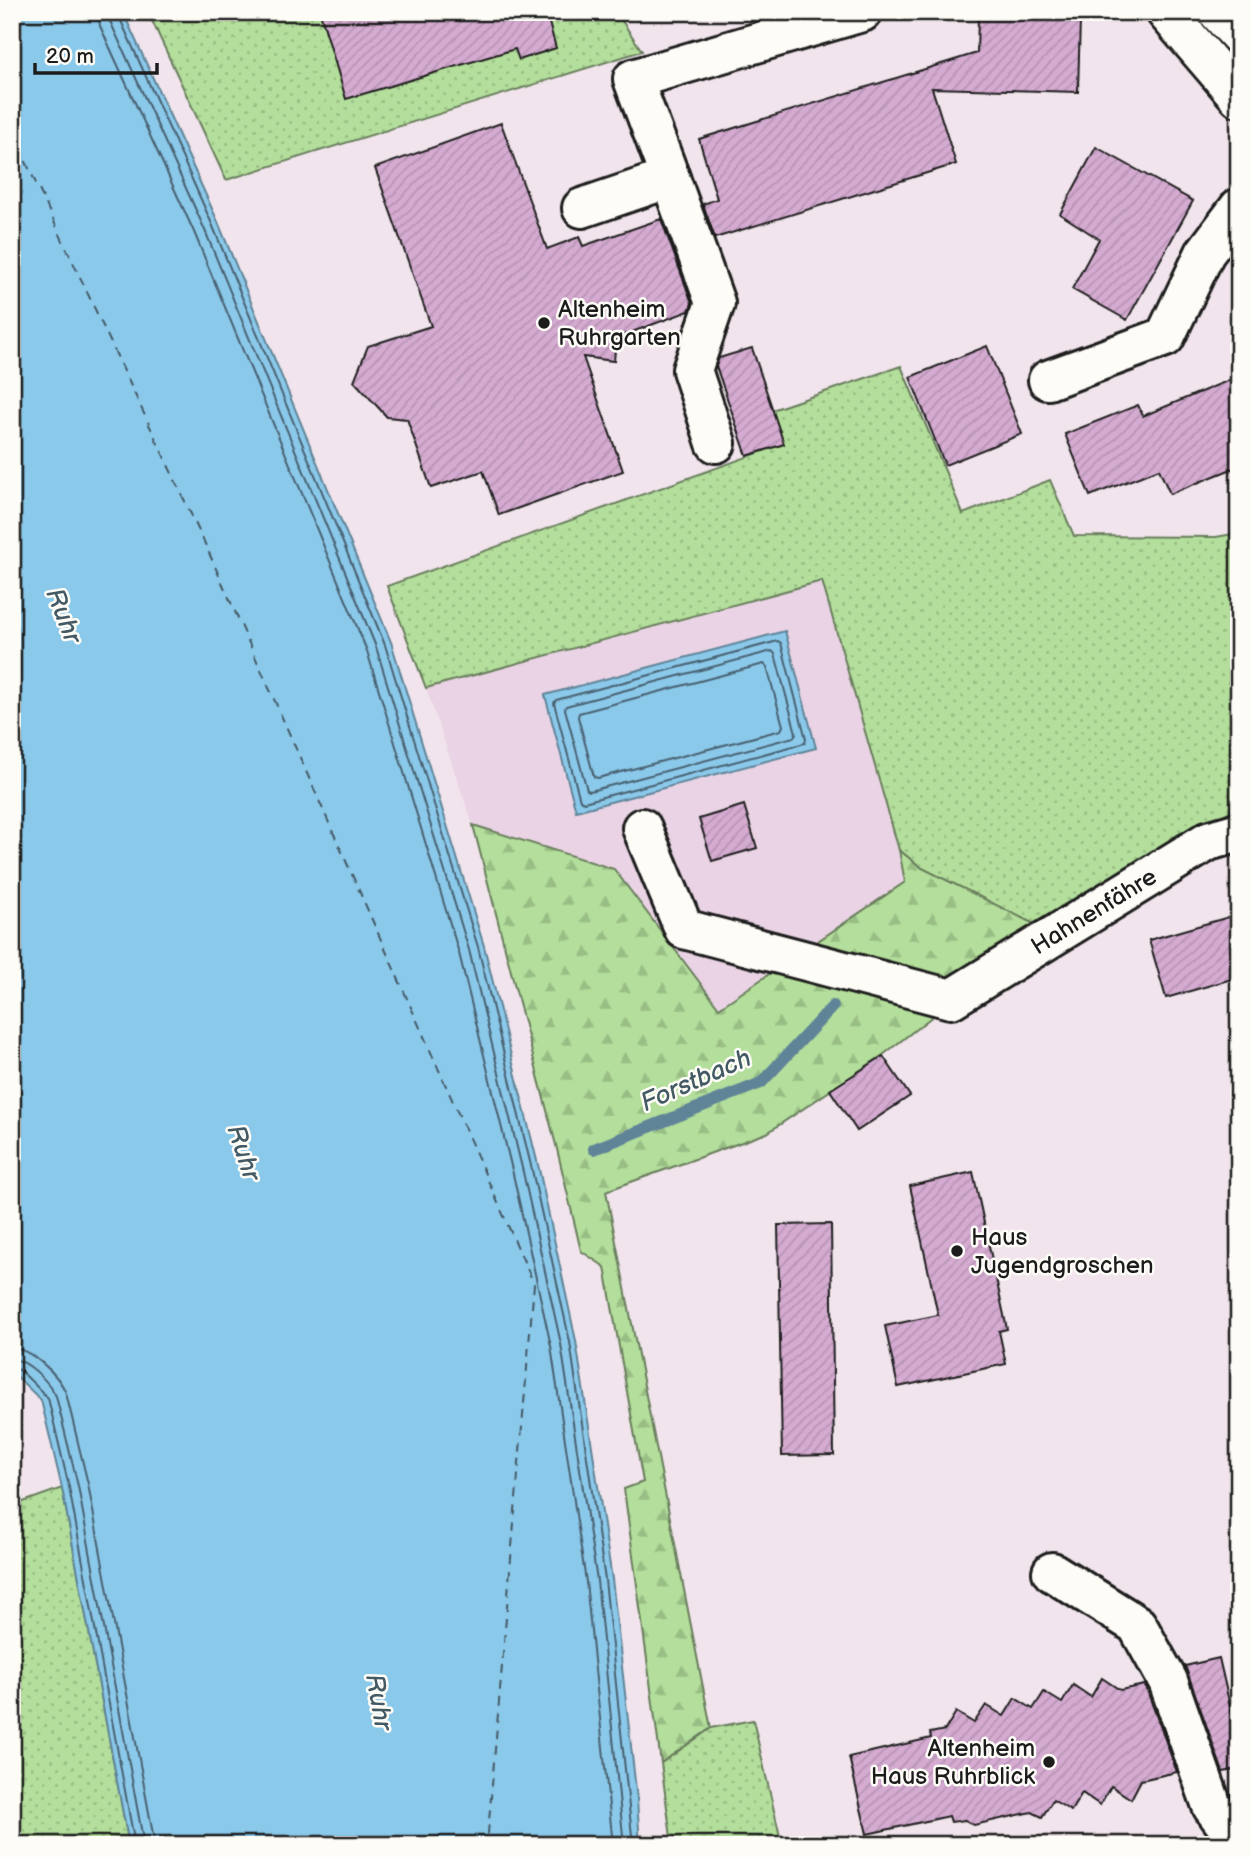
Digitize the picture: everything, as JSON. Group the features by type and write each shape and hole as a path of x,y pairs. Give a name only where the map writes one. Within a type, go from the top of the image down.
{"street":[{"path":"716,443 692,370 715,303 633,79 862,12"},
{"path":"1166,12 1239,97"},
{"path":"1218,12 1239,35"},
{"path":"582,208 670,178"},
{"path":"1048,380 1165,337 1205,253 1239,208"},
{"name":"Hahnenfähre","path":"642,828 684,929 951,999 1208,841 1239,832"},
{"path":"1052,1572 1137,1625 1168,1681 1212,1806 1239,1842"}],"shaded area":[{"path":"822,581 899,850 922,868 684,1089 473,825 426,688"}],"green space":[{"path":"148,12 616,12 642,51 226,180"},
{"path":"901,366 963,514 1050,480 1074,536 1216,537 1239,533 1239,805 1044,929 922,868 899,850 822,581 426,688 387,586 783,444 772,410"},
{"path":"473,825 614,869 719,1008 905,882 899,850 922,868 1044,929 883,1055 767,1133 606,1191 711,1728 661,1763 624,1489 643,1482 605,1267 581,1251"},
{"path":"62,1488 129,1845 12,1845 12,1506"},
{"path":"753,1720 782,1845 672,1845 661,1763 711,1728"}],"water":[{"name":"Ruhr","path":"12,12 123,12 218,222 391,642 484,946 539,1169 576,1341 612,1579 640,1845 129,1845 62,1488 41,1400 12,1372"},
{"path":"785,631 816,748 576,811 545,695"}],"building":[{"path":"320,12 546,12 556,48 519,60 515,49 346,99"},
{"path":"978,17 1080,19 1078,92 932,88 956,164 715,238 703,204 717,199 699,139 977,53"},
{"name":"Altenheim Ruhrgarten","path":"501,123 547,249 579,237 583,246 661,219 692,303 689,311 616,338 614,361 583,357 623,471 499,515 483,471 431,488 407,419 387,417 354,381 368,346 431,326 375,168"},
{"path":"1096,147 1193,201 1127,320 1072,289 1099,239 1060,214"},
{"path":"987,346 1022,434 945,465 910,377"},
{"path":"752,348 784,444 747,456 716,366 719,358"},
{"path":"1239,376 1239,466 1170,494 1159,469 1090,496 1065,434 1138,405 1143,416"},
{"path":"744,805 757,848 712,861 699,819"},
{"path":"1239,914 1239,977 1166,998 1149,940"},
{"path":"883,1056 910,1096 857,1131 830,1090"},
{"name":"Haus Jugendgroschen","path":"973,1172 1007,1329 999,1331 1006,1364 898,1387 885,1326 938,1315 910,1186"},
{"path":"831,1224 834,1455 782,1456 778,1225"},
{"path":"1219,1658 1239,1745 1239,1769 1223,1772 1185,1666"},
{"name":"Altenheim Haus Ruhrblick","path":"1102,1678 1120,1690 1145,1685 1177,1772 1141,1780 1131,1799 1111,1786 1100,1805 1082,1793 1071,1811 1053,1800 1042,1817 1032,1812 974,1825 965,1820 951,1822 949,1816 867,1834 849,1757 931,1738 930,1733 945,1730 956,1712 974,1723 986,1705 1004,1716 1015,1698 1033,1709 1044,1692 1062,1703 1073,1685 1091,1697"}],"waterway":[{"name":"Forstbach","path":"594,1149 761,1083 833,1006"}],"ferry route":[{"path":"12,132 205,544 534,1284 487,1845"}],"place":[{"name":"Altenheim Ruhrgarten","path":"544,323"},
{"name":"Haus Jugendgroschen","path":"957,1251"},
{"name":"Altenheim Haus Ruhrblick","path":"1049,1762"}]}
